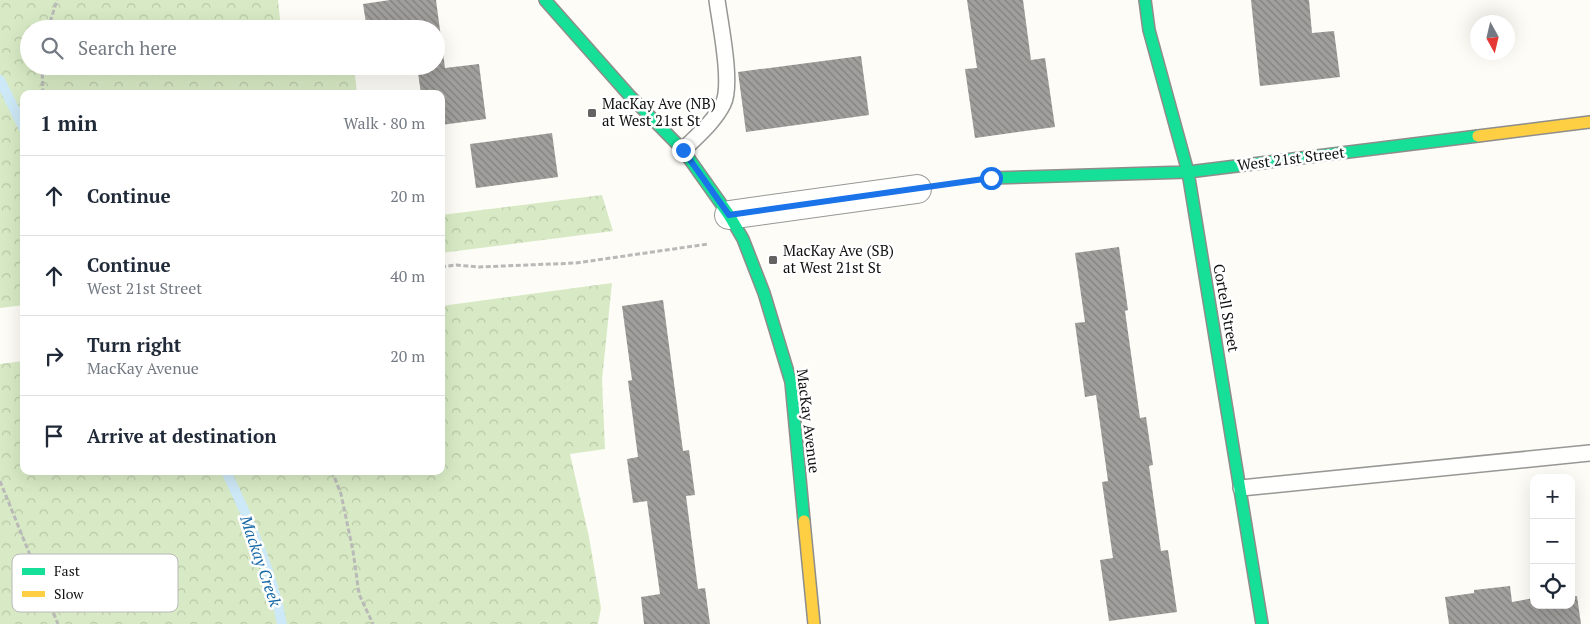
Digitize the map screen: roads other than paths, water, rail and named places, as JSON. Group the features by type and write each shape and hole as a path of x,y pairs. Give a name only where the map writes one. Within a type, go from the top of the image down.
{"street":[{"name":"MacKay Avenue","path":"546,0 629,95 683,150 729,215 743,240 764,293 791,382 814,624"},
{"name":"Cortell Street","path":"1145,0 1149,30 1188,172 1262,624"},
{"name":"West 21st Street","path":"991,178 1188,172 1590,122"},
{"path":"729,215 917,189"}],"lane":[{"path":"683,150 714,118 724,102 727,76 717,0"},
{"path":"1241,488 1590,453"}],"waterway":[{"name":"Mackay Creek","path":"0,80 20,121"},
{"name":"Mackay Creek","path":"228,475 266,565 282,624"}],"place":[{"name":"MacKay Ave (NB) at West 21st St","path":"592,113"},
{"name":"MacKay Ave (SB) at West 21st St","path":"773,260"}]}
